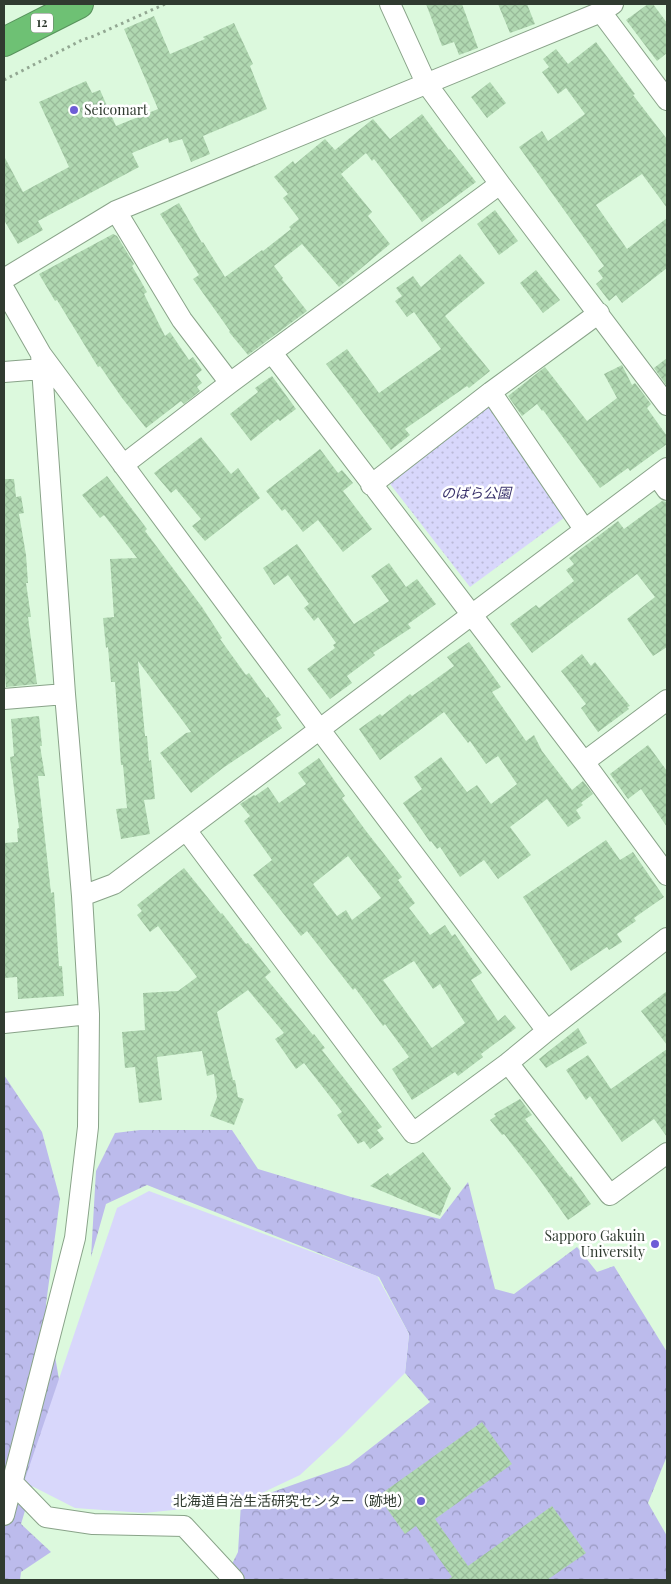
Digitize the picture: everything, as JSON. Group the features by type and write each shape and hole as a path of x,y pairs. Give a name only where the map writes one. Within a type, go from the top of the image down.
{"highway":[{"name":"12","path":"4,42 79,4"}],"street":[{"path":"390,4 426,83 667,405"},
{"path":"4,279 116,211 607,8 667,100"},
{"path":"123,465 230,383 500,184"},
{"path":"116,211 182,320 230,383"},
{"path":"4,289 41,362 123,465 547,1031"},
{"path":"372,485 491,392 599,313"},
{"path":"272,353 584,762 667,875"},
{"path":"4,372 41,362"},
{"path":"4,1515 75,1238 88,1127 90,1014 41,362"},
{"path":"491,392 584,529"},
{"path":"82,896 114,884 584,529 664,478"},
{"path":"4,699 65,694"},
{"path":"584,762 667,700"},
{"path":"186,830 413,1133 508,1063 667,938"},
{"path":"4,1022 90,1014"},
{"path":"508,1063 610,1195 667,1153"},
{"path":"12,1482 46,1517 93,1524 184,1526 234,1580"}],"path":[{"path":"4,80 82,40 165,4"}],"green space":[{"name":"のばら公園","path":"489,403 568,515 470,587 387,480"},
{"path":"4,1075 42,1132 60,1199 46,1304 61,1391 21,1524 51,1552 21,1572 20,1580 4,1580"},
{"path":"140,1130 232,1130 258,1169 351,1197 440,1219 468,1182 495,1289 514,1294 577,1247 597,1272 614,1266 667,1352 667,1456 648,1503 667,1536 667,1580 224,1580 238,1552 241,1503 349,1465 430,1402 405,1373 409,1334 379,1277 147,1185 106,1204 91,1257 96,1171 115,1133"},
{"path":"149,1191 377,1276 409,1334 405,1373 300,1475 241,1503 144,1513 75,1508 24,1482 117,1208"}],"building":[{"path":"426,4 462,4 478,48 459,55 454,42 442,46"},
{"path":"498,4 527,4 535,24 510,33"},
{"path":"648,4 653,4 667,23 667,53 657,61 626,20"},
{"path":"154,16 170,54 205,39 203,37 234,23 253,64 250,66 267,109 203,136 210,154 191,162 182,139 169,143 168,138 132,153 139,167 38,221 43,230 18,244 4,220 4,156 23,192 69,167 39,102 86,81 92,93 100,90 116,126 158,109 124,29"},
{"path":"596,42 667,139 667,208 642,174 596,205 627,249 667,218 667,268 622,303 616,295 609,301 596,284 603,278 598,271 604,266 519,147 542,131 548,141 585,114 566,88 558,94 542,72 549,67 543,59 556,49 568,64"},
{"path":"490,82 506,103 487,118 471,97"},
{"path":"422,114 476,182 422,222 374,159 372,161 366,153 341,174 372,212 368,216 390,244 339,287 302,244 274,266 307,311 248,355 229,332 193,279 199,275 160,214 179,203 202,243 225,277 263,251 291,229 289,227 299,219 283,198 288,194 274,177 293,161 295,164 325,139 335,150 373,119 390,139"},
{"path":"495,210 518,241 499,255 477,224"},
{"path":"113,234 117,236 134,264 132,266 147,292 144,294 165,336 170,332 189,360 193,357 202,370 196,375 202,383 197,387 200,391 184,404 181,401 146,428 100,366 98,367 39,274"},
{"path":"460,254 485,283 445,316 490,371 469,388 467,386 405,429 410,435 391,450 326,364 347,349 379,393 441,349 414,312 407,317 395,301 402,296 396,288 413,276 421,287"},
{"path":"536,270 560,300 543,313 520,283"},
{"path":"667,358 667,386 654,368"},
{"path":"622,365 632,385 635,383 651,404 647,408 667,436 667,444 630,471 628,468 600,488 537,404 522,416 508,396 545,367 587,421 617,398 604,374"},
{"path":"272,376 296,409 280,421 278,419 251,441 230,414 258,392 255,388"},
{"path":"201,437 231,474 238,468 260,498 205,541 192,526 201,519 176,489 171,493 154,473"},
{"path":"320,449 338,473 342,470 353,483 343,491 372,529 343,552 318,520 303,532 285,509 282,511 266,491"},
{"path":"107,476 147,529 145,531 202,607 222,638 220,639 246,675 249,673 281,715 276,718 282,728 223,768 191,793 160,753 186,733 191,732 138,661 145,736 147,736 149,761 151,760 155,799 144,800 150,834 121,839 116,809 127,808 123,765 121,765 115,682 111,682 103,618 114,617 110,559 137,558 104,515 100,518 82,495"},
{"path":"4,479 14,479 16,497 21,496 24,513 19,514 26,555 28,583 26,583 31,617 28,617 37,684 6,687 4,662"},
{"path":"662,501 667,502 667,647 653,656 627,619 655,597 637,574 532,653 510,624 536,605 539,608 574,581 566,570 574,564 569,558 618,521 624,529"},
{"path":"297,544 354,624 389,601 371,576 389,563 406,587 417,579 436,604 408,624 411,628 373,653 375,655 347,676 352,683 330,699 307,669 335,648 333,645 336,643 318,617 314,621 304,608 309,604 288,575 274,585 263,568"},
{"path":"469,642 501,687 492,692 526,741 534,735 542,751 572,790 583,781 593,794 581,803 583,805 576,810 581,818 568,827 547,799 510,827 531,855 498,879 484,860 460,877 440,847 437,849 430,842 403,803 422,789 414,777 441,757 467,792 477,785 491,804 517,784 498,756 486,764 470,741 468,743 444,712 380,760 359,729 380,714 382,716 410,694 412,696 454,666 447,657"},
{"path":"582,654 591,666 595,662 630,706 627,707 629,709 598,732 581,708 586,704 561,671"},
{"path":"39,716 42,746 40,746 45,776 38,776 51,893 54,892 59,966 62,966 64,996 18,999 17,977 4,978 4,843 18,842 17,829 19,828 10,757 14,756 11,719"},
{"path":"648,745 667,771 667,827 641,789 628,799 610,774"},
{"path":"319,758 345,796 342,798 402,877 398,880 415,903 409,908 430,935 445,925 452,936 455,934 482,973 471,980 498,1021 505,1015 516,1028 481,1054 483,1057 458,1076 455,1072 412,1100 392,1069 409,1057 385,1024 383,1026 355,988 353,990 307,931 301,936 253,875 272,860 244,821 250,816 240,804 268,787 279,803 306,784 298,773","holes":["348,856 381,898 352,920 346,910 337,916 313,884","414,961 433,989 440,984 465,1023 432,1048 383,980"]},
{"path":"606,840 620,860 633,852 664,897 634,918 636,921 617,934 622,942 609,950 607,947 571,971 523,897"},
{"path":"184,868 271,972 265,977 325,1048 322,1050 382,1127 377,1130 384,1139 370,1149 364,1141 358,1144 337,1115 342,1112 304,1063 296,1069 275,1039 284,1033 248,990 217,1012 238,1097 244,1099 234,1125 210,1116 217,1097 214,1074 207,1076 202,1051 157,1057 162,1100 139,1103 135,1067 125,1068 122,1032 145,1030 143,993 178,991 197,977 158,926 150,932 137,915 142,911 137,905"},
{"path":"667,991 667,1045 641,1011"},
{"path":"578,1028 587,1043 546,1068 539,1059"},
{"path":"667,1049 667,1137 654,1119 622,1142 590,1096 586,1100 566,1070 588,1055 611,1089"},
{"path":"520,1099 532,1115 525,1119 591,1204 568,1220 504,1134 502,1135 490,1120 496,1116 494,1114"},
{"path":"423,1152 451,1188 440,1216 370,1186 388,1173 390,1176"},
{"name":"北海道自治生活研究センター（跡地）","path":"482,1422 512,1464 435,1519 468,1566 552,1506 586,1553 547,1580 447,1580 452,1577 416,1526 405,1534 378,1496"}],"place":[{"name":"Seicomart","path":"74,110"},
{"name":"Sapporo Gakuin University","path":"655,1244"},
{"name":"北海道自治生活研究センター（跡地）","path":"421,1501"}]}
